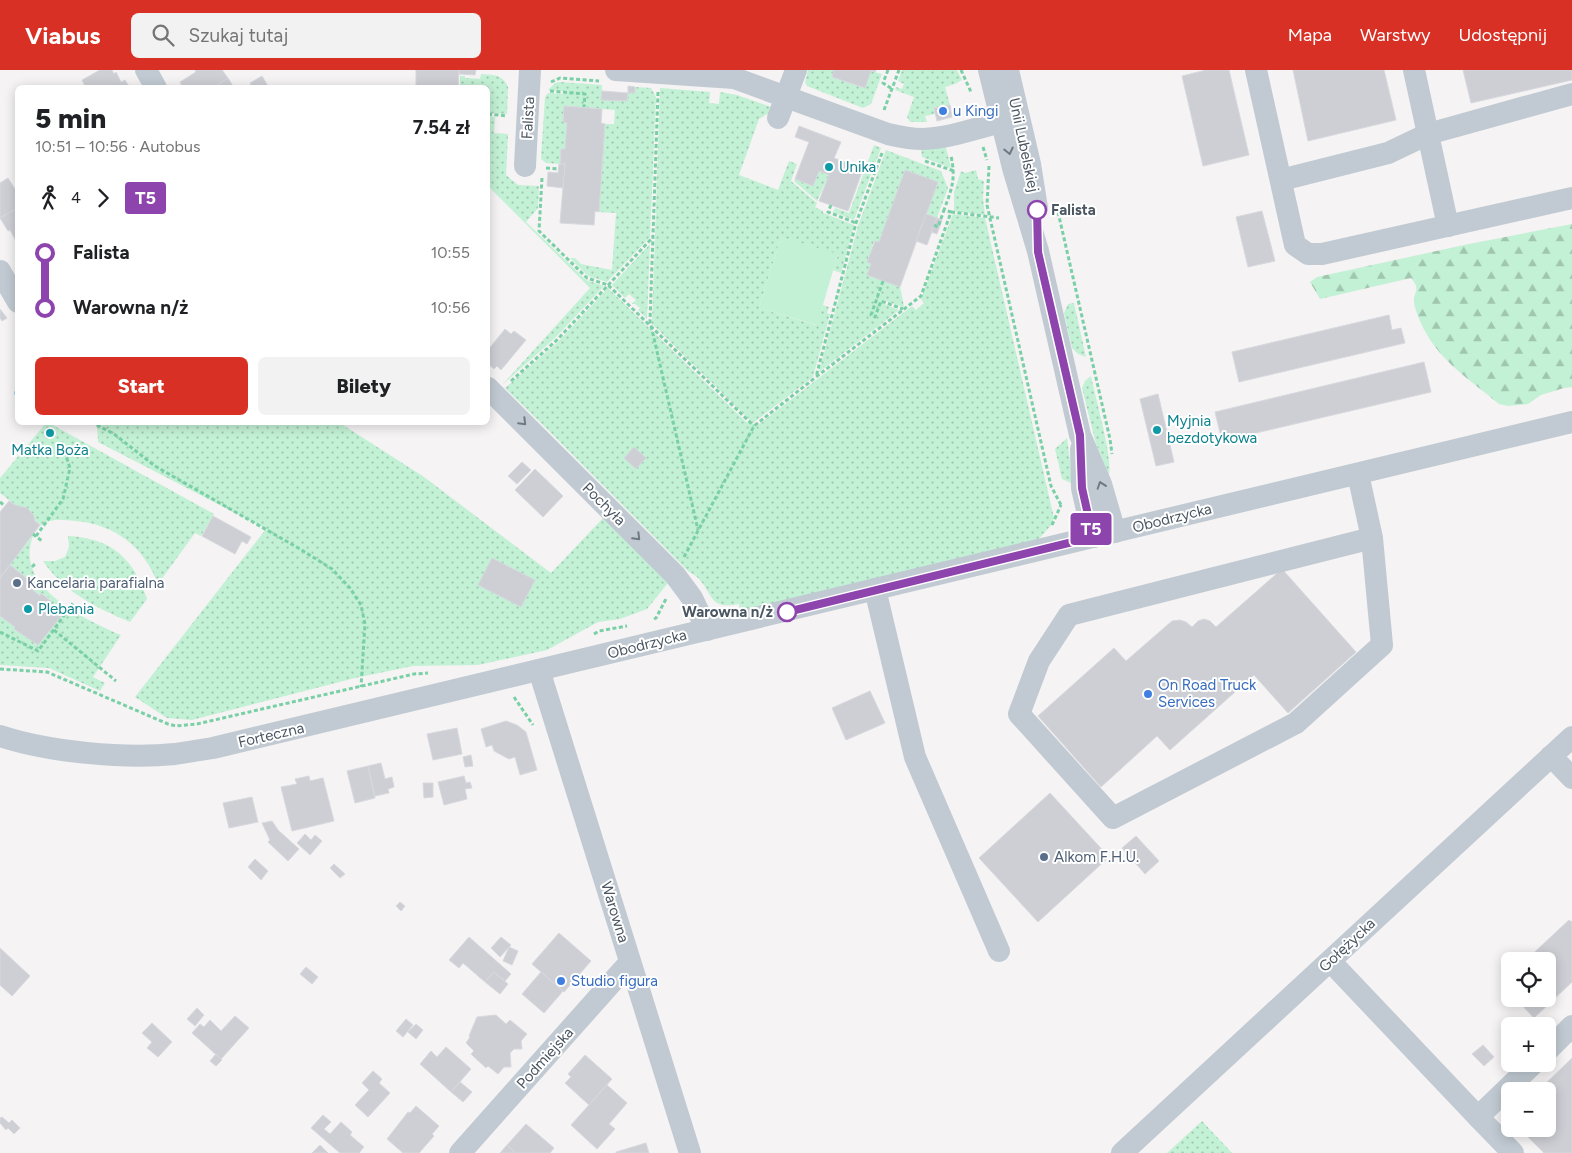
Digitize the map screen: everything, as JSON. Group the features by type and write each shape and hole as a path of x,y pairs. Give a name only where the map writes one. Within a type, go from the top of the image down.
{"street":[{"path":"146,70 154,85"},
{"name":"Falista","path":"530,70 533,171"},
{"path":"778,118 796,70"},
{"name":"Unii Lubelskiej","path":"989,70 1006,121 1012,168 1038,252 1080,435 1101,484 1115,532"},
{"name":"Unii Lubelskiej","path":"1008,70 1030,164 1037,210 1038,252"},
{"path":"1256,70 1296,245 1308,254 1322,254 1572,198"},
{"path":"1414,70 1448,226"},
{"path":"607,75 684,72 734,78 888,134 916,139 946,135 1006,121"},
{"path":"1281,180 1388,153 1428,134 1572,94"},
{"path":"0,271 15,297"},
{"name":"Pochyła","path":"491,392 675,575 692,598 707,630"},
{"name":"Obodrzycka","path":"539,670 1572,422"},
{"name":"Unii Lubelskiej","path":"1080,435 1082,488 1093,537"},
{"path":"1358,474 1372,538 1382,646 1296,723 1113,818 1019,714 1039,661 1069,615 1372,538"},
{"path":"875,589 914,757 999,951"},
{"name":"Forteczna","path":"0,736 52,748 97,753 174,754 232,744 539,670"},
{"name":"Warowna","path":"539,670 690,1153"},
{"name":"Gołężycka","path":"1122,1153 1572,737"},
{"path":"1551,756 1572,778"},
{"path":"1330,961 1513,1153"},
{"name":"Podmiejska","path":"460,1153 630,962"},
{"path":"1556,1042 1572,1026"},
{"path":"1478,1116 1525,1072"}],"path":[{"path":"888,70 883,83 892,89"},
{"path":"816,377 856,223 888,134 881,118 899,70"},
{"path":"961,70 971,92"},
{"path":"659,73 650,321 698,531"},
{"path":"548,84 560,78 607,75"},
{"path":"544,90 585,94 584,108"},
{"path":"979,127 990,171 987,205 1051,486 1061,506"},
{"path":"934,225 938,227 951,190 954,172 946,135"},
{"path":"548,168 559,169"},
{"path":"533,171 539,231 587,278 608,285 754,426"},
{"path":"831,205 828,212 856,223"},
{"path":"1056,206 1113,456"},
{"path":"944,210 999,218"},
{"path":"651,620 656,618 672,587 669,582 675,575 754,426 920,296 951,212"},
{"path":"491,392 558,339 653,237"},
{"path":"883,281 871,315 875,317 881,301 904,309"},
{"path":"97,425 114,434 155,466 332,569 350,588 361,605 365,624 360,686 367,712"},
{"path":"42,540 35,535 63,499 70,468 63,447"},
{"path":"0,502 5,506"},
{"path":"32,567 36,563"},
{"path":"0,632 38,651 74,602"},
{"path":"591,636 599,630 630,626"},
{"path":"54,630 116,681"},
{"path":"0,669 48,672 141,713 176,726 197,724 414,674 432,673"},
{"path":"508,694 514,697 535,730"}],"green space":[{"path":"808,70 834,70 832,77 864,88 871,71 882,74 871,104 863,108 807,86 805,82"},
{"path":"902,70 957,70 962,80 945,87 950,105 934,108 935,114 925,116 927,122 910,122 907,117 914,97 895,90 896,87 902,89 904,84 898,81"},
{"path":"481,74 497,76 506,83 508,87 507,114 490,113 490,85 460,85 460,76 480,79"},
{"path":"555,83 602,85 602,100 627,101 628,93 635,93 635,87 651,88 656,97 650,237 607,282 588,276 570,258 575,258 581,264 612,270 616,213 599,212 605,124 614,124 615,110 564,106 563,122 567,123 565,149 561,149 560,164 546,163 541,159 545,97 548,93 564,94 564,91 548,90"},
{"path":"660,88 710,92 709,103 719,104 720,92 737,95 774,108 772,116 767,114 759,119 739,175 778,190 789,161 797,164 791,181 817,203 815,207 823,211 823,213 854,225 841,273 833,270 838,255 781,237 759,308 816,325 823,305 829,307 827,313 830,314 813,377 753,423 652,324"},
{"path":"490,116 495,117 494,133 508,134 506,175 518,185 539,186 538,208 526,222 586,280 604,286 555,338 502,385 590,288 490,188"},
{"path":"945,144 951,168 922,157 921,149"},
{"path":"874,145 881,148 854,220 833,212 835,208 849,213"},
{"path":"886,150 941,171 948,188 937,218 879,242 874,241 867,262 871,264 867,275 900,287 904,306 883,300 882,303 899,310 819,372 858,226"},
{"path":"976,170 978,179 984,181 985,215 954,211 954,192 961,171 965,173"},
{"path":"819,171 829,175 817,201 794,181 795,179 813,186"},
{"path":"953,214 985,218 1054,518 1052,524 1039,539 740,612 739,604 722,605 713,600 698,578 688,571 505,388 559,341 608,288 746,422 758,425 912,306 916,310 924,303 921,299"},
{"path":"1572,224 1572,387 1541,395 1528,404 1508,406 1499,404 1449,362 1432,342 1418,317 1414,302 1417,288 1411,278 1320,299 1310,282 1317,277"},
{"path":"781,237 838,254 817,325 759,308"},
{"path":"650,244 647,319 638,310 640,308 632,304 636,300 629,294 625,298 612,285"},
{"path":"1074,303 1086,357 1078,354 1072,348 1064,313 1068,304"},
{"path":"1091,376 1106,442 1110,467 1109,475 1096,444 1082,388 1085,381"},
{"path":"44,425 53,425 214,514 201,536 195,533 158,584 145,559 115,532 89,523 63,520 48,521 39,528 41,525 0,493 0,478"},
{"path":"97,425 343,425 424,477 551,573 604,517 668,583 647,609 620,619 598,622 547,650 478,665 413,666 355,678 192,720 167,718 135,697 266,529 98,442"},
{"path":"1067,438 1073,484 1062,479 1055,449"},
{"path":"35,532 30,548 31,564 37,578 61,603 92,622 121,635 93,677 105,683 100,691 49,668 0,665 0,616 15,627 14,629 38,645 63,614 49,603 51,600 42,593 40,596 27,585 30,581 10,565"},
{"path":"68,536 97,541 109,546 128,562 142,585 147,599 130,622 82,598 61,582 43,561 55,561 65,557 69,547"},
{"path":"1202,1121 1232,1153 1167,1153"}],"building":[{"path":"100,70 112,70 114,74 116,72 121,82 125,80 128,85 84,85 82,80"},
{"path":"195,70 222,70 228,78 218,85 182,85 180,82 196,72"},
{"path":"416,70 459,70 458,85 416,85"},
{"path":"459,70 476,70 475,75 459,74"},
{"path":"834,70 876,70 875,72 871,71 865,88 832,77"},
{"path":"1206,70 1229,70 1249,155 1203,166 1182,76"},
{"path":"1293,70 1384,70 1396,120 1308,141"},
{"path":"1463,70 1572,70 1572,80 1471,103"},
{"path":"262,76 267,85 251,85 250,83"},
{"path":"228,78 232,85 218,85"},
{"path":"628,86 635,87 635,93 628,93"},
{"path":"602,91 628,93 627,101 601,100"},
{"name":"u Kingi","path":"950,105 952,117 937,121 934,108"},
{"path":"564,106 602,109 601,123 605,124 599,212 595,211 594,225 560,223 565,164 560,164 561,149 565,149 567,123 563,122"},
{"name":"Unika","path":"799,126 841,142 834,158 863,169 848,211 819,201 829,175 819,171 813,186 795,179 809,142 795,137"},
{"path":"559,164 565,164 563,188 547,186 548,172 558,173"},
{"path":"905,170 938,182 900,287 867,275 871,264 867,262 875,241 879,242"},
{"path":"8,178 15,189 15,210 0,218 0,183"},
{"path":"15,210 15,239 10,230 8,231 0,218"},
{"path":"1262,211 1275,261 1248,267 1236,217"},
{"path":"926,214 937,218 927,245 916,241"},
{"path":"937,218 942,220 937,234 931,232"},
{"path":"0,309 7,318 2,321 0,318"},
{"path":"1389,315 1392,330 1401,328 1405,343 1239,382 1232,352"},
{"path":"505,329 511,334 514,331 526,340 501,370 497,366 494,369 490,366 490,348"},
{"path":"1424,362 1431,392 1222,441 1215,412"},
{"name":"Myjnia bezdotykowa","path":"1158,394 1174,462 1156,466 1140,399"},
{"path":"48,429 54,430 56,433 45,438 44,434"},
{"path":"634,447 646,458 636,469 624,458"},
{"path":"522,462 531,470 517,484 508,476"},
{"path":"535,469 563,496 543,517 515,490"},
{"path":"9,501 15,505 27,508 33,514 35,521 40,525 0,578 0,512"},
{"path":"213,516 251,537 247,544 242,541 235,554 202,536"},
{"path":"492,558 535,580 521,607 478,585"},
{"name":"Plebania","path":"10,565 30,581 27,585 40,596 41,593 51,601 49,603 63,614 38,645 14,629 15,627 0,616 0,578"},
{"name":"On Road Truck Services","path":"1282,569 1356,652 1288,713 1254,675 1170,750 1157,736 1101,787 1038,716 1114,648 1126,661 1172,621 1180,620 1192,627 1198,621 1204,619 1210,621 1216,627"},
{"path":"870,691 885,723 846,740 832,708"},
{"path":"506,721 517,725 526,732 537,770 520,775 515,757 509,759 494,751 492,745 486,747 481,729"},
{"path":"457,728 462,754 433,760 427,734"},
{"path":"471,755 473,766 465,767 463,757"},
{"path":"381,763 385,779 392,777 394,787 388,789 389,793 375,796 368,766"},
{"path":"368,766 375,798 355,803 347,771"},
{"path":"309,776 310,781 323,778 334,821 292,831 281,787 297,784 295,779"},
{"path":"464,776 466,783 470,782 472,788 465,789 467,799 444,805 438,782"},
{"path":"423,783 433,783 433,797 424,798"},
{"name":"Alkom F.H.U.","path":"1050,793 1109,857 1038,922 979,858"},
{"path":"252,797 258,822 229,828 223,803"},
{"path":"272,821 278,830 299,849 288,861 268,842 270,840 262,823"},
{"path":"305,834 311,840 315,835 322,841 310,855 297,843"},
{"path":"1136,836 1159,861 1145,874 1122,848"},
{"path":"255,859 268,871 261,880 248,867"},
{"path":"334,864 345,874 340,878 330,868"},
{"path":"400,902 405,906 401,911 396,906"},
{"path":"1569,920 1572,922 1572,982 1556,997 1556,952 1535,952"},
{"path":"559,933 591,961 564,992 532,964"},
{"path":"469,937 511,974 505,981 494,972 485,982 463,963 459,968 449,960"},
{"path":"501,937 511,945 500,957 491,948"},
{"path":"509,947 518,951 512,965 503,961"},
{"path":"0,948 30,976 12,996 0,985"},
{"path":"306,967 318,977 312,984 300,974"},
{"path":"494,972 508,984 500,994 485,982"},
{"path":"541,972 563,991 544,1013 522,994"},
{"path":"1524,1007 1546,1007 1535,1017"},
{"path":"197,1008 204,1015 195,1026 187,1019"},
{"path":"496,1015 506,1024 510,1020 527,1034 521,1041 522,1049 514,1049 510,1053 511,1067 504,1067 498,1074 488,1066 486,1068 471,1054 474,1051 466,1043 477,1017"},
{"path":"235,1016 249,1028 221,1059 192,1033 200,1024 204,1027 210,1020 221,1031"},
{"path":"406,1019 413,1025 403,1037 396,1031"},
{"path":"152,1023 172,1042 158,1057 147,1048 152,1042 142,1033"},
{"path":"416,1024 423,1030 416,1039 408,1032"},
{"path":"1483,1045 1494,1057 1484,1066 1472,1054"},
{"path":"446,1047 471,1069 451,1092 420,1064 431,1051 437,1057"},
{"path":"216,1054 222,1060 216,1066 210,1061"},
{"path":"585,1055 612,1079 589,1105 565,1083 571,1077 568,1074"},
{"path":"1572,1058 1572,1153 1544,1153 1528,1137 1556,1137 1556,1082 1547,1082"},
{"path":"373,1071 382,1079 379,1083 390,1093 368,1117 355,1105 369,1090 362,1083"},
{"path":"460,1082 472,1092 463,1102 451,1092"},
{"path":"607,1085 627,1103 609,1124 615,1129 597,1149 571,1125"},
{"path":"416,1106 439,1126 432,1134 434,1136 419,1153 403,1153 387,1139 408,1112 410,1113"},
{"path":"323,1115 331,1122 324,1129 330,1134 341,1122 352,1132 350,1135 364,1147 359,1153 340,1153 311,1128"},
{"path":"2,1117 9,1123 12,1120 20,1128 14,1134 8,1128 6,1130 0,1123 0,1118"},
{"path":"526,1124 554,1148 550,1153 516,1153 507,1145"},
{"path":"646,1143 649,1153 616,1153 616,1152"},
{"path":"320,1145 328,1153 312,1153"},
{"path":"507,1145 516,1153 500,1153"}],"bus line":[{"name":"T5","path":"787,612 1093,537 1082,488 1080,435 1038,252 1037,210"}],"place":[{"name":"u Kingi","path":"943,111"},
{"name":"Unika","path":"829,167"},
{"name":"Falista","path":"1037,210"},
{"name":"Myjnia bezdotykowa","path":"1157,430"},
{"name":"Matka Boża","path":"50,433"},
{"name":"Kancelaria parafialna","path":"17,583"},
{"name":"Plebania","path":"28,609"},
{"name":"Warowna n/ż","path":"787,612"},
{"name":"On Road Truck Services","path":"1148,694"},
{"name":"Alkom F.H.U.","path":"1044,857"},
{"name":"Studio figura","path":"561,981"}]}
